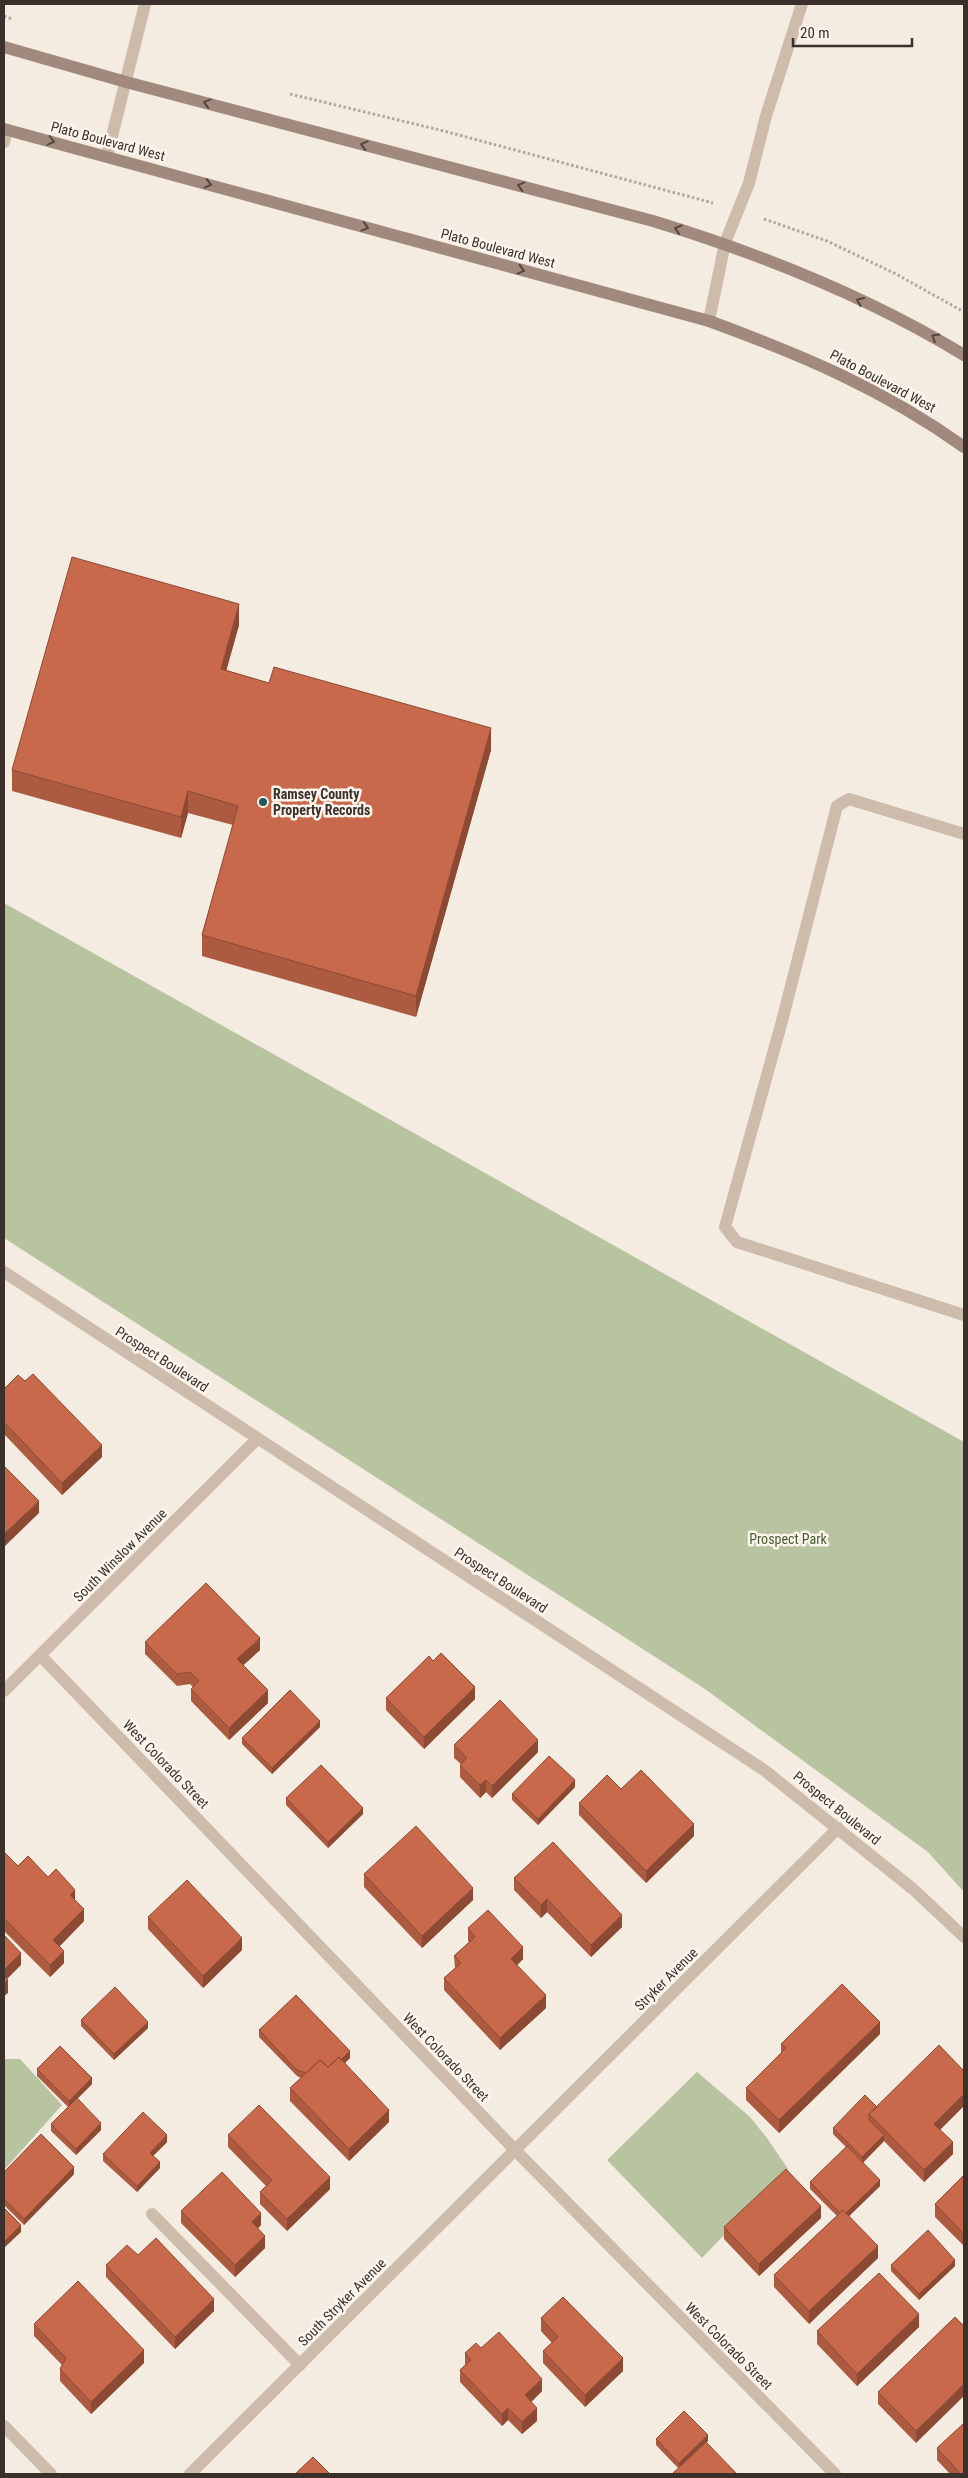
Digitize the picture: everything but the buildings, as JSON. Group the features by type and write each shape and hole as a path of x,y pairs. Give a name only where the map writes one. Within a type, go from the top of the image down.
{"street":[{"path":"107,156 145,4"},
{"path":"709,321 725,243 749,183 766,116 802,4"},
{"path":"4,47 126,82 653,221 725,243 921,329 964,355"},
{"name":"Plato Boulevard West","path":"5,134 107,156 709,321 793,352 870,388 937,428 964,447"},
{"path":"964,834 849,799 837,806 782,1021 725,1227 737,1242 964,1315"},
{"name":"Prospect Boulevard","path":"4,1272 764,1770 913,1889 964,1937"},
{"name":"South Winslow Avenue","path":"4,1692 257,1439"},
{"name":"West Colorado Street","path":"40,1655 516,2151 835,2474"},
{"name":"Stryker Avenue","path":"516,2151 838,1828"},
{"name":"South Stryker Avenue","path":"190,2474 516,2151"},
{"path":"152,2214 300,2365"},
{"path":"4,2426 51,2474"}],"green space":[{"name":"Prospect Park","path":"4,903 964,1442 964,1892 928,1852 705,1689 4,1238"},
{"path":"4,2059 20,2059 62,2105 4,2170"},
{"path":"697,2072 750,2117 788,2169 702,2258 607,2160"}],"place":[{"name":"Ramsey County Property Records","path":"263,802"}]}
